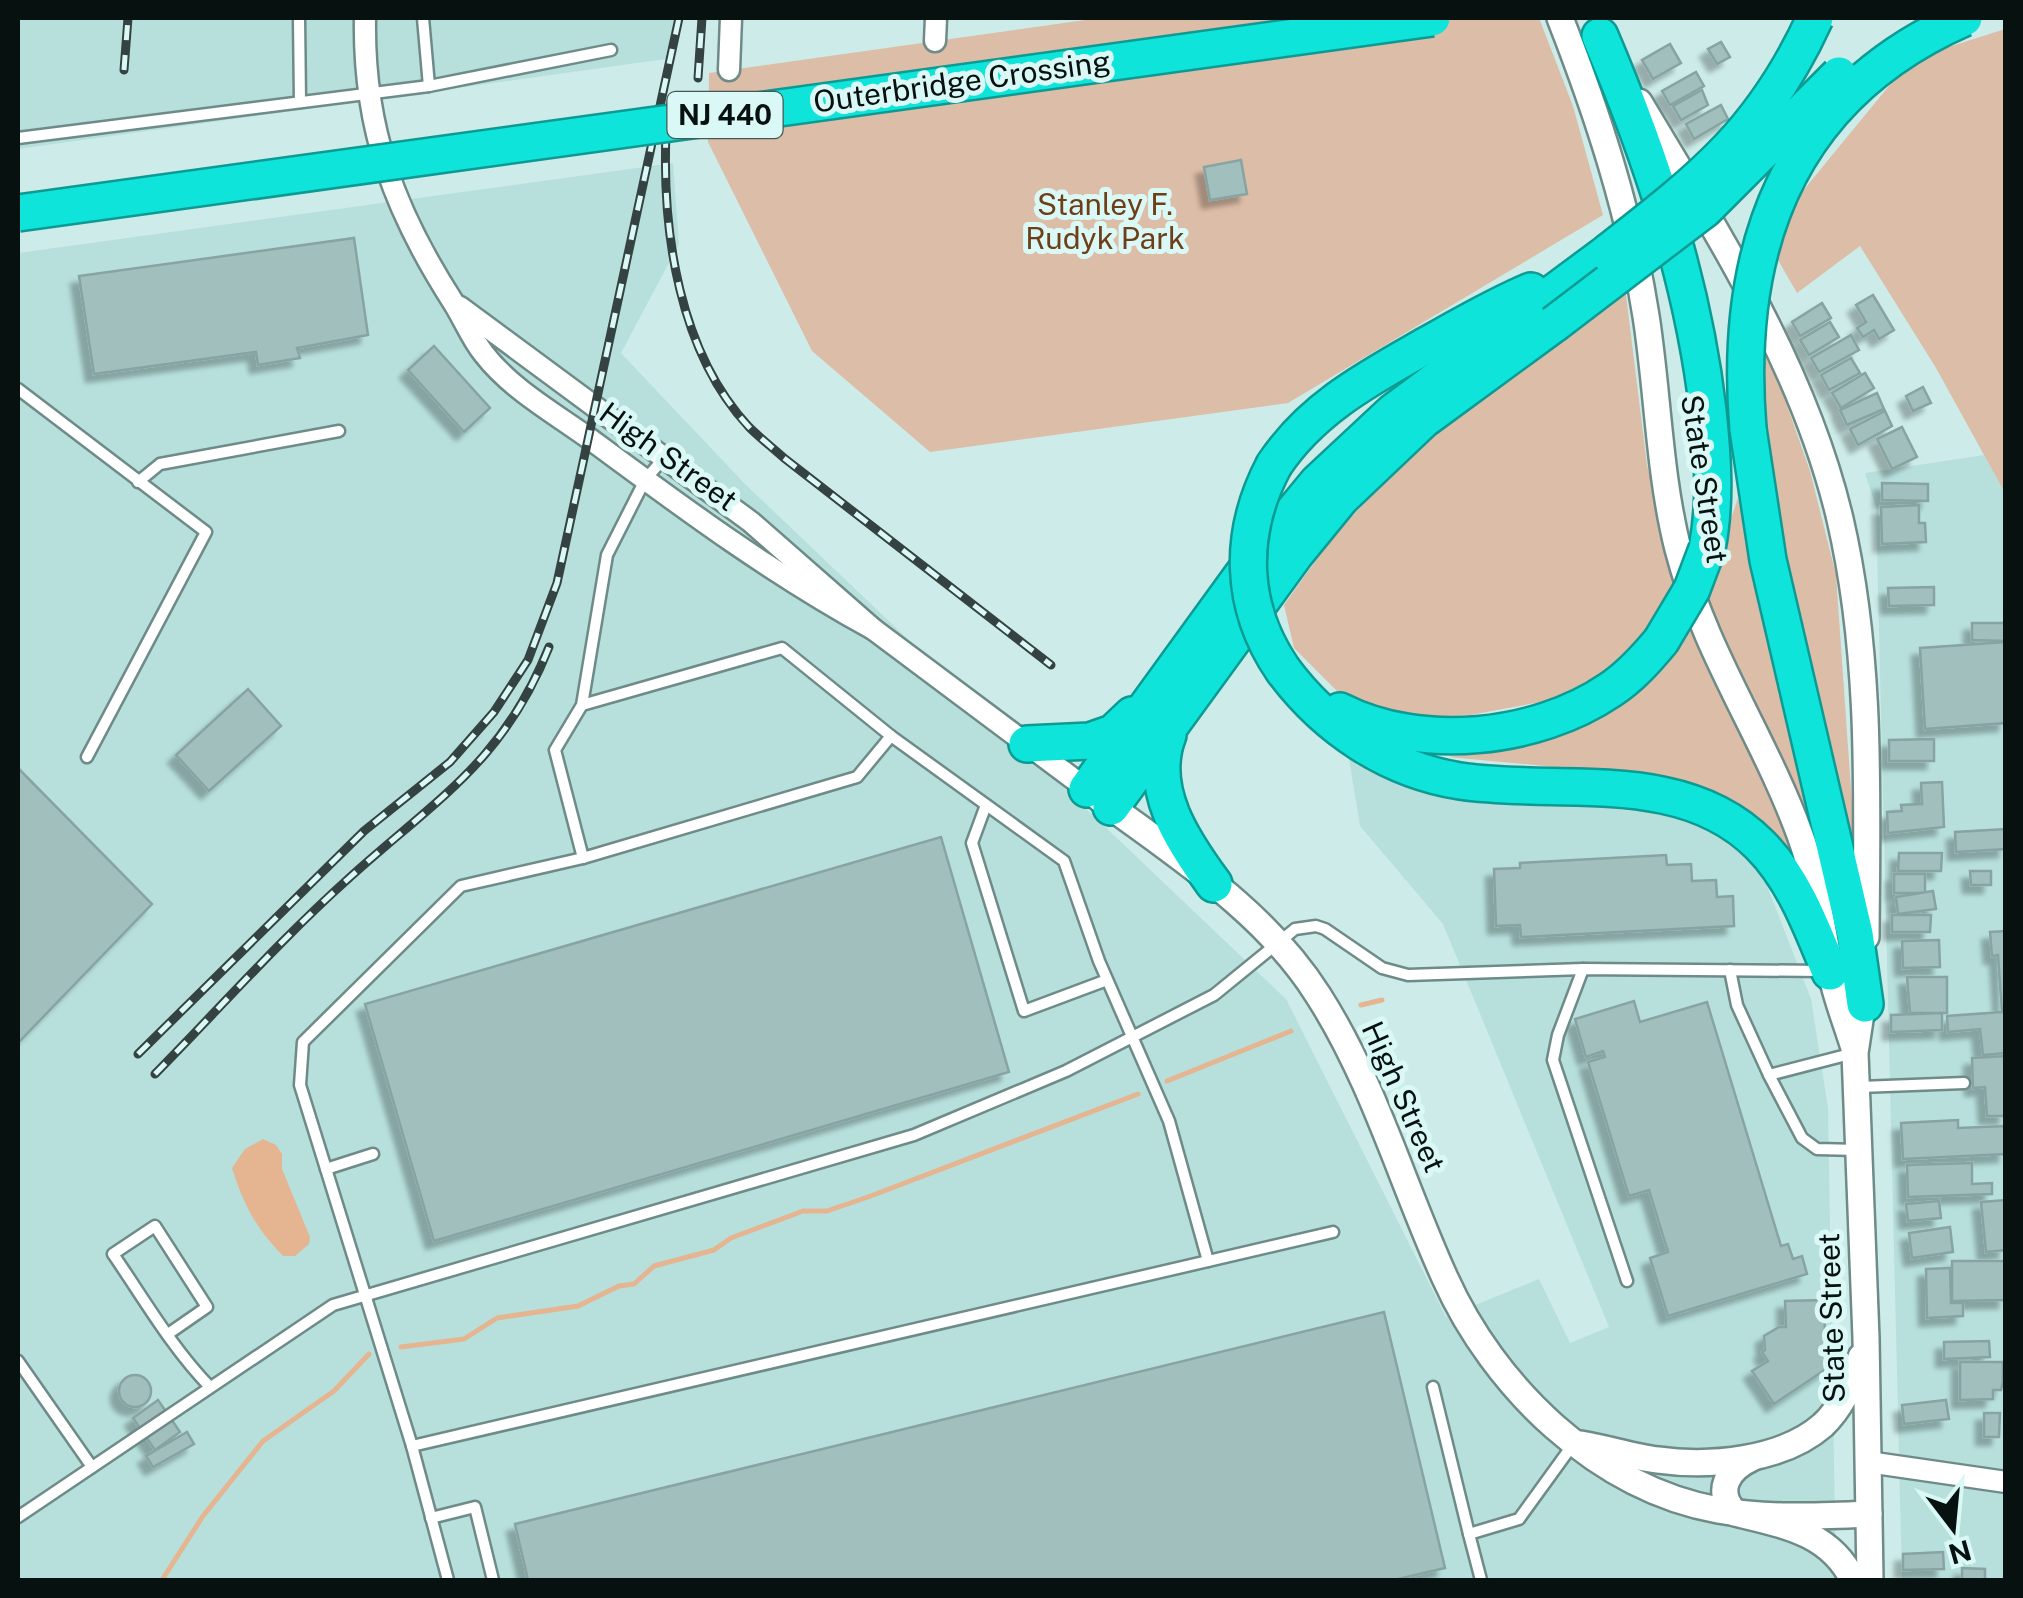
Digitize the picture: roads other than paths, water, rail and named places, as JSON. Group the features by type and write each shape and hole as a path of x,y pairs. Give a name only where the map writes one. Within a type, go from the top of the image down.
{"highway":[{"name":"Outerbridge Crossing","path":"18,192 1276,18"},
{"name":"Outerbridge Crossing","path":"18,213 1432,18"},
{"path":"1099,798 1164,709 1349,490 1541,306 1682,194 1756,122 1780,87 1815,18"},
{"path":"1830,972 1780,869 1761,846 1726,818 1697,804 1662,795 1474,782 1426,773 1354,739 1317,710 1283,670 1262,633 1246,570 1251,521 1274,465 1304,426 1342,395 1485,313 1541,306 1705,209 1844,71 1892,37 1932,18"},
{"path":"1865,1004 1855,934 1768,560 1748,429 1744,356 1747,309 1756,262 1783,186 1816,133 1849,96 1898,55 1964,18"},
{"path":"1283,670 1323,702 1370,724 1424,734 1518,727 1582,706 1620,683 1661,642 1692,589 1706,549 1713,504 1704,384 1691,310 1659,192 1600,36"},
{"path":"1027,744 1090,741 1164,709"},
{"path":"1164,709 1162,786 1184,838 1214,884"}],"street":[{"name":"High Street","path":"365,18 369,93 378,147 398,204 427,263 483,353 504,375 774,572 873,628"},
{"path":"729,70 731,18"},
{"path":"935,41 936,18"},
{"name":"State Street","path":"1560,18 1600,124 1632,243 1648,327 1678,549 1710,646 1799,832 1815,882 1830,972 1855,1053"},
{"name":"State Street","path":"1600,36 1766,322 1802,403 1834,497 1855,602 1864,676 1867,792 1865,1004 1855,1053 1870,1580"},
{"name":"High Street","path":"454,303 776,542 873,628 1214,884 1277,940 1316,991 1345,1041 1439,1266 1477,1338 1518,1390 1574,1442 1614,1471 1706,1508 1791,1516 1869,1514"},
{"path":"1853,1580 1838,1556 1811,1535 1735,1513 1724,1493 1727,1476 1739,1464 1806,1437 1832,1416 1851,1384 1866,1338"},
{"path":"1574,1442 1674,1462 1730,1460 1761,1454"},
{"path":"1868,1462 2006,1482"}],"lane":[{"path":"299,18 300,102"},
{"path":"422,18 429,86"},
{"path":"18,138 429,86 612,50"},
{"path":"18,389 206,532 87,758"},
{"path":"138,482 160,464 339,430"},
{"path":"583,858 555,750 582,705 607,556 645,480 664,458"},
{"path":"582,705 782,648 892,736 1064,862 1107,980 1169,1121 1208,1261"},
{"path":"448,1580 412,1446 300,1085 303,1042 462,886 583,858 857,776 892,736"},
{"path":"986,804 972,843 1024,1010 1107,980"},
{"path":"18,1517 333,1305 914,1135 1066,1071 1214,995 1295,929 1316,926 1334,933 1382,968 1408,976 1582,968 1830,972"},
{"path":"1582,968 1553,1060 1627,1281"},
{"path":"1730,970 1738,1004 1802,1138 1818,1150 1859,1150"},
{"path":"1769,1075 1855,1053"},
{"path":"1856,1086 1964,1084"},
{"path":"326,1170 373,1154"},
{"path":"168,1334 207,1306 155,1226 112,1254 189,1366 210,1388"},
{"path":"412,1446 1334,1232"},
{"path":"18,1361 92,1467"},
{"path":"1432,1387 1481,1580"},
{"path":"1470,1534 1519,1519 1574,1442"},
{"path":"431,1518 475,1507 494,1580"}],"waterway":[{"path":"1361,1005 1382,1000"},
{"path":"1167,1081 1291,1031"},
{"path":"401,1347 464,1339 497,1318 578,1306 619,1286 634,1284 654,1266 714,1250 731,1238 803,1211 827,1211 868,1197 1138,1094"},
{"path":"162,1580 203,1516 263,1441 334,1391 369,1354"}],"railway":[{"path":"124,70 128,18"},
{"path":"138,1054 364,831 450,762 494,712 528,660 557,583 679,18"},
{"path":"698,78 702,18"},
{"path":"666,133 667,210 680,289 691,327 725,397 749,427 784,458 1051,665"},
{"path":"155,1074 323,902 438,801 488,751 531,687 549,647"}],"park label":[{"name":"Stanley F. Rudyk Park","path":"1105,222"}]}
